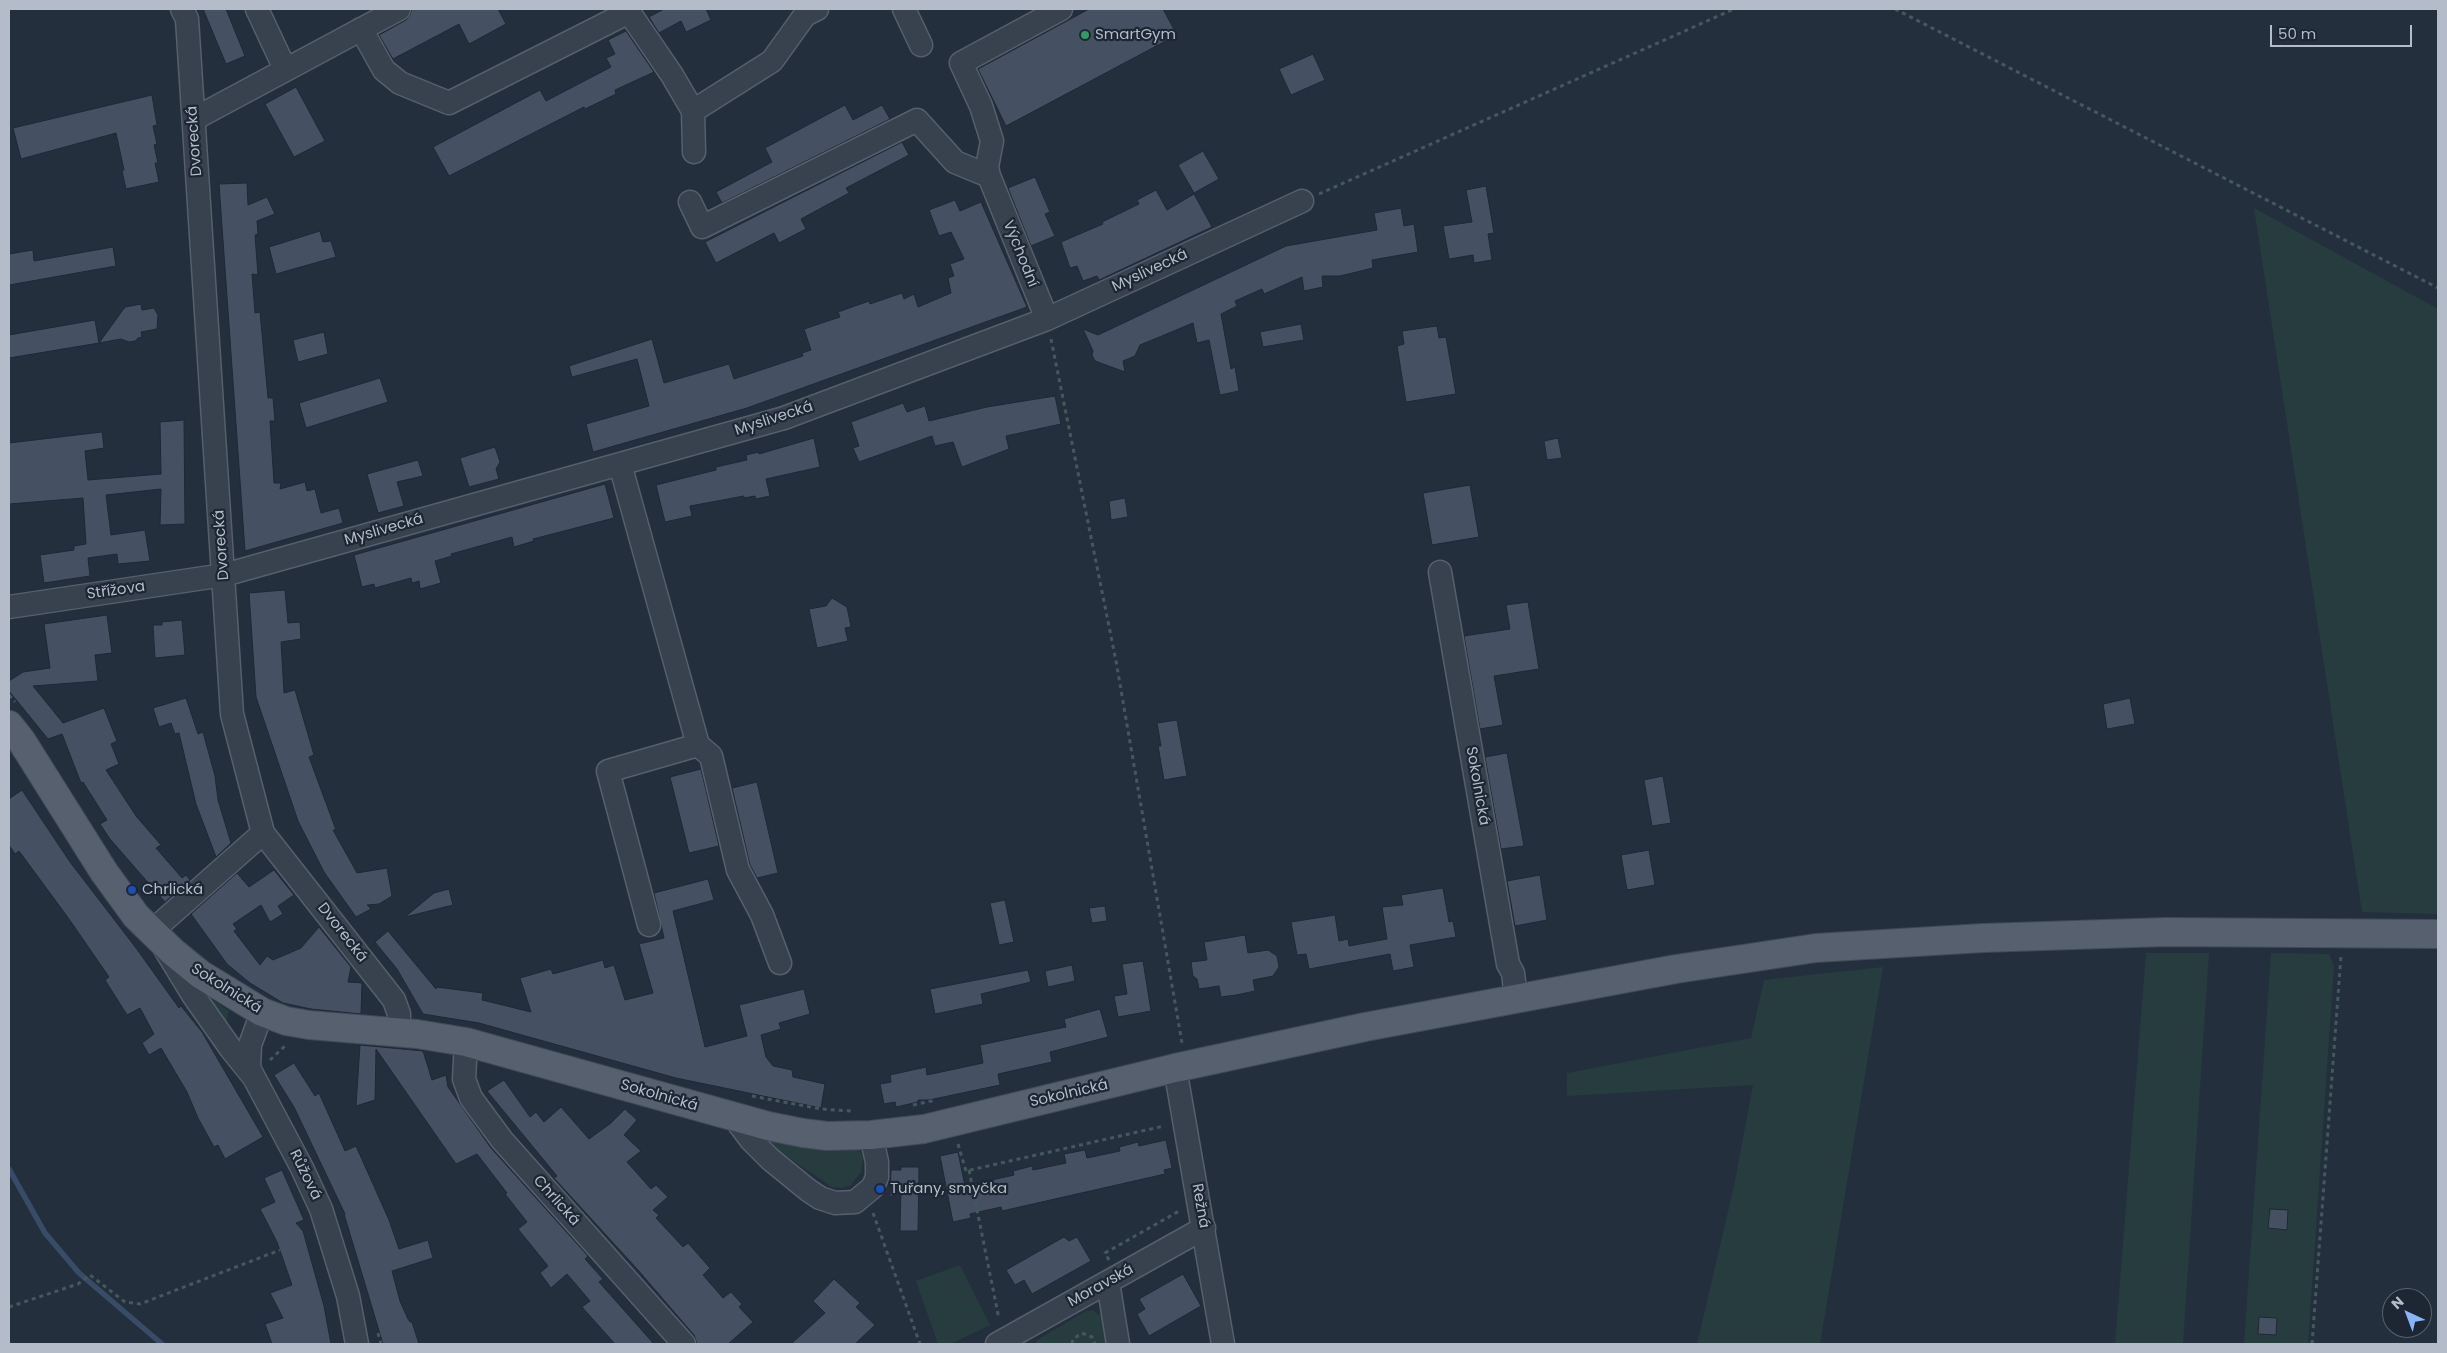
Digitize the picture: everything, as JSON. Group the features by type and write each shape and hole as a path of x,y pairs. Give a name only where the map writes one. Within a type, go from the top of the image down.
{"main road":[{"name":"Sokolnická","path":"9,725 21,740 112,885 156,936 200,974 262,1012 286,1021 310,1026 434,1036 466,1042 739,1105 803,1134 827,1136 871,1135 924,1129 1181,1067 1437,1013 1676,969 1816,948 1983,938 2147,932 2438,934"}],"street":[{"name":"Dvorecká","path":"182,9 187,19 232,714 264,833 391,996 398,1010 399,1033"},
{"path":"257,9 284,69"},
{"path":"194,119 284,69 399,9"},
{"path":"693,111 772,61 805,15 816,9"},
{"path":"991,182 987,167 992,141 981,106 962,63 1061,9"},
{"path":"361,29 384,70 400,83 449,103 628,10 672,75 693,111 694,152"},
{"path":"907,10 920,45"},
{"path":"690,202 702,227 917,120 955,162 991,182"},
{"name":"Východní","path":"991,182 1047,319"},
{"name":"Myslivecká","path":"224,575 784,418 1047,319 1302,201"},
{"path":"620,464 698,745 711,756 738,870 762,915 780,963"},
{"name":"Sokolnická","path":"1440,572 1516,998"},
{"name":"Střížova","path":"9,608 224,575"},
{"path":"649,925 608,771 698,745"},
{"path":"260,1072 231,1049 190,990 156,936 264,833"},
{"name":"Růžová","path":"262,1012 250,1045 248,1060 260,1072 321,1209 348,1296 358,1344"},
{"name":"Chrlická","path":"466,1042 464,1080 466,1089 476,1105 502,1140 684,1344"},
{"name":"Režná","path":"1181,1067 1223,1344"},
{"path":"739,1105 751,1140 770,1159 820,1198 841,1204 848,1204 861,1198 872,1187 877,1177 877,1162 871,1135"},
{"name":"Moravská","path":"999,1337 1110,1274 1204,1228"},
{"path":"1110,1274 1118,1344"}],"path":[{"path":"1302,201 1734,9"},
{"path":"1895,9 2438,288"},
{"path":"1047,319 1116,661 1181,1067"},
{"path":"2312,1344 2342,932"},
{"path":"260,1072 275,1053 291,1042"},
{"path":"906,1107 940,1099"},
{"path":"739,1105 856,1111"},
{"path":"952,1140 961,1149 966,1171 1170,1126"},
{"path":"969,1170 999,1337"},
{"path":"861,1198 872,1210 920,1344"},
{"path":"1110,1274 1105,1253 1181,1210 1180,1200"},
{"path":"9,1307 78,1284 90,1275 125,1302 135,1304 280,1250"},
{"path":"376,1326 381,1344"},
{"path":"1072,1344 1076,1336 1082,1333 1092,1337 1094,1344"}],"green space":[{"path":"2254,208 2438,309 2438,914 2362,912"},
{"path":"2146,953 2209,953 2183,1344 2115,1344"},
{"path":"2271,953 2329,954 2334,966 2308,1344 2244,1344"},
{"path":"1883,967 1820,1344 1697,1344 1734,1186 1753,1085 1567,1096 1567,1073 1751,1038 1764,980"},
{"path":"199,991 229,1011 226,1024"},
{"path":"767,1139 796,1146 856,1149 861,1152 863,1157 861,1172 851,1185 841,1188 832,1187 770,1145 765,1141"},
{"path":"960,1265 990,1325 951,1344 938,1344 916,1281"},
{"path":"1094,1310 1098,1315 1104,1315 1109,1344 1037,1344 1037,1340 1086,1311"}],"building":[{"path":"203,9 226,9 245,56 226,64"},
{"path":"412,9 498,9 506,24 469,44 459,24 393,59 379,35 406,20"},
{"path":"664,9 706,9 711,20 686,32 681,21 659,33 649,17"},
{"path":"1089,9 1163,9 1177,35 1006,126 978,69"},
{"path":"626,31 654,72 615,90 616,94 585,109 584,107 449,176 433,147 540,90 546,101 611,67 606,58 615,54 608,40"},
{"path":"1313,54 1325,80 1291,95 1279,69"},
{"path":"296,87 325,141 294,157 265,104"},
{"path":"152,95 157,125 153,126 157,144 154,145 158,163 155,163 159,182 126,189 116,133 21,159 13,128"},
{"path":"845,105 853,120 882,105 890,119 722,203 716,192 772,162 765,148"},
{"path":"902,142 909,155 846,188 849,193 801,219 806,229 779,243 774,233 716,263 705,242"},
{"path":"1203,151 1219,179 1194,193 1178,165"},
{"path":"1035,177 1050,212 1045,214 1055,236 1031,246 1008,188"},
{"path":"247,183 248,205 267,197 275,214 257,221 258,234 255,235 258,275 252,274 255,313 260,312 268,398 273,398 275,421 270,421 274,483 281,483 280,489 305,482 307,491 315,489 321,513 339,508 343,523 245,551 219,184"},
{"path":"1486,186 1494,233 1488,234 1492,260 1474,263 1473,255 1449,259 1443,226 1472,222 1466,190"},
{"path":"1156,190 1167,210 1194,194 1212,227 1099,280 1097,276 1083,281 1077,266 1070,268 1061,242 1103,224 1102,222 1139,204 1137,200"},
{"path":"955,200 960,211 981,202 1027,307 747,408 593,452 586,424 649,406 637,359 572,377 569,366 652,339 664,383 729,364 734,379 803,356 802,353 811,350 804,329 840,317 838,312 869,301 870,304 902,293 904,299 914,294 918,307 951,293 948,278 954,276 950,264 964,259 951,232 939,236 929,210"},
{"path":"1401,208 1404,226 1414,224 1418,252 1372,260 1373,268 1340,276 1322,276 1323,287 1304,291 1302,277 1264,294 1262,289 1235,301 1237,306 1221,314 1231,369 1235,367 1239,391 1220,395 1209,340 1197,343 1193,323 1140,345 1135,356 1123,361 1125,372 1095,361 1092,355 1093,351 1083,329 1098,335 1286,246 1377,230 1374,213"},
{"path":"320,231 323,242 331,241 336,257 276,274 269,247"},
{"path":"113,247 116,266 9,285 9,254 33,250 34,261"},
{"path":"141,304 142,310 154,308 158,315 157,329 141,332 142,337 135,341 129,342 121,339 99,343 125,307"},
{"path":"95,320 99,343 9,358 9,335"},
{"path":"1301,324 1304,340 1263,347 1260,332"},
{"path":"1437,326 1439,338 1446,337 1456,394 1406,402 1397,346 1404,344 1402,331"},
{"path":"324,332 328,354 298,362 293,340"},
{"path":"380,378 388,402 306,428 299,403"},
{"path":"1055,396 1061,424 1006,436 1009,449 962,467 953,442 935,446 932,436 859,462 853,448 859,446 851,422 903,403 907,412 925,406 929,421 987,407"},
{"path":"184,420 185,524 160,525 161,489 106,495 111,535 145,530 150,561 118,564 117,554 88,558 90,576 44,583 40,555 74,550 74,546 86,544 83,498 9,504 9,443 102,432 104,448 85,451 88,480 161,474 160,422"},
{"path":"814,438 820,467 766,479 770,496 756,499 755,496 744,498 744,496 690,506 692,516 665,522 656,485 747,460 746,455 759,452 759,454"},
{"path":"1558,438 1562,458 1547,460 1544,441"},
{"path":"495,447 500,462 496,469 499,479 469,487 460,458"},
{"path":"418,460 423,476 397,482 404,506 378,513 367,474"},
{"path":"605,484 614,518 533,539 534,541 514,547 512,537 451,554 452,556 435,561 441,583 420,589 419,581 412,583 411,578 375,588 374,584 362,587 354,555"},
{"path":"1470,485 1479,537 1432,545 1423,493"},
{"path":"1125,498 1128,517 1111,520 1109,501"},
{"path":"285,590 288,623 300,622 301,639 281,642 284,693 295,690 314,755 309,757 336,830 333,830 357,873 387,868 392,896 379,904 367,905 371,909 356,917 324,872 298,821 256,697 249,593"},
{"path":"832,598 847,607 851,627 845,628 848,641 817,648 809,609 826,606"},
{"path":"1528,602 1539,669 1494,676 1503,725 1480,729 1464,636 1510,629 1506,605"},
{"path":"107,615 112,653 95,655 98,681 33,686 63,723 104,708 117,741 111,744 119,764 106,770 136,816 161,845 156,848 182,878 186,875 190,880 165,902 110,839 100,824 107,820 83,782 81,783 62,734 48,739 9,691 9,681 23,672 50,668 44,624"},
{"path":"182,620 185,655 155,658 153,625 162,625 162,622"},
{"path":"186,698 198,734 203,732 215,776 218,800 231,843 216,857 196,804 179,733 175,734 171,723 159,727 153,708"},
{"path":"2130,698 2135,724 2107,729 2103,704"},
{"path":"1177,720 1187,776 1164,780 1158,746 1161,746 1157,723"},
{"path":"1507,753 1524,846 1501,849 1485,757"},
{"path":"701,769 719,846 689,853 670,777"},
{"path":"1663,776 1671,823 1652,826 1644,780"},
{"path":"757,782 778,873 757,878 750,865 732,788"},
{"path":"22,790 70,862 179,1008 181,1006 202,1032 263,1137 225,1159 218,1145 214,1147 198,1118 187,1092 161,1048 149,1055 142,1043 154,1034 140,1008 127,1015 105,980 109,977 69,919 19,851 15,854 9,845 9,799"},
{"path":"1649,850 1655,885 1627,890 1621,855"},
{"path":"274,870 294,895 278,906 283,914 270,922 261,905 233,924 237,929 234,931 260,965 267,956 273,960 301,948 319,927 351,967 348,982 362,983 361,1014 311,1009 283,1003 250,983 227,964 191,914 237,873 249,887"},
{"path":"1540,875 1547,920 1515,926 1507,881"},
{"path":"708,879 714,900 673,911 705,1047 747,1036 739,1005 804,989 810,1014 779,1023 781,1029 761,1035 766,1057 773,1066 792,1070 793,1077 825,1084 821,1108 676,1078 479,1023 423,1014 397,969 375,942 388,931 436,989 436,987 483,993 482,1000 531,1012 520,978 551,969 553,974 603,960 605,968 614,965 625,1000 653,993 639,944 664,938 654,893"},
{"path":"1443,888 1449,922 1453,921 1456,937 1410,945 1414,967 1393,971 1390,954 1309,969 1306,954 1297,955 1291,922 1335,915 1339,941 1348,939 1349,946 1387,939 1382,907 1403,905 1401,895"},
{"path":"449,889 453,905 405,917 434,893"},
{"path":"1005,900 1014,942 999,945 990,903"},
{"path":"1105,906 1107,921 1092,923 1089,908"},
{"path":"1245,935 1248,953 1268,950 1277,956 1279,967 1273,976 1253,980 1255,991 1236,995 1221,997 1219,986 1199,989 1197,979 1193,976 1191,962 1207,960 1204,942"},
{"path":"1143,961 1151,1011 1118,1017 1114,996 1127,994 1122,964"},
{"path":"1072,965 1075,981 1048,987 1045,971"},
{"path":"1028,970 1031,982 981,994 983,1004 935,1014 930,989"},
{"path":"1100,1009 1108,1037 1050,1052 1052,1062 998,1074 1000,1085 929,1100 918,1100 918,1102 896,1107 895,1102 884,1104 880,1084 891,1082 890,1075 926,1067 927,1075 983,1063 980,1045 1066,1027 1064,1019"},
{"path":"360,1045 423,1051 432,1080 446,1075 448,1087 491,1148 588,1256 585,1259 603,1279 599,1282 654,1344 615,1344 582,1307 590,1301 567,1274 551,1288 540,1273 548,1266 518,1229 527,1222 505,1194 507,1193 477,1154 456,1164 376,1049 375,1100 356,1106"},
{"path":"294,1063 315,1096 319,1093 345,1151 356,1146 389,1220 399,1249 428,1240 433,1258 392,1271 400,1301 408,1319 412,1322 419,1344 383,1344 345,1214 294,1107 274,1075"},
{"path":"504,1080 530,1117 536,1112 544,1122 561,1107 589,1139 611,1123 625,1109 637,1120 624,1135 641,1151 627,1162 651,1189 656,1185 668,1197 653,1210 659,1215 656,1218 683,1247 688,1243 710,1268 703,1275 723,1298 731,1292 742,1304 739,1307 753,1322 728,1344 697,1344 694,1335 554,1178 557,1176 487,1091"},
{"path":"1166,1140 1172,1168 1164,1170 1165,1174 1002,1211 1001,1207 970,1214 971,1218 953,1222 940,1156 958,1152 965,1186 1014,1175 1013,1171 1032,1166 1033,1170 1066,1163 1064,1154 1085,1150 1087,1158 1120,1151 1119,1147 1138,1142 1139,1146"},
{"path":"901,1167 919,1167 918,1231 900,1231 901,1187 890,1198 891,1170 901,1170"},
{"path":"282,1170 304,1220 296,1223 303,1231 324,1306 331,1344 272,1344 265,1324 283,1318 270,1293 292,1285 277,1242 260,1209 275,1202 264,1178"},
{"path":"2270,1209 2288,1210 2287,1230 2268,1228"},
{"path":"1064,1237 1069,1241 1077,1237 1091,1261 1032,1294 1024,1280 1015,1285 1006,1270"},
{"path":"1183,1274 1201,1306 1149,1336 1137,1314 1145,1309 1139,1299"},
{"path":"834,1279 860,1303 856,1307 875,1325 855,1344 791,1344 825,1313 813,1301"},
{"path":"2259,1317 2277,1318 2276,1335 2258,1334"}],"waterway":[{"path":"9,1169 45,1233 79,1273 162,1344"}],"place":[{"name":"SmartGym","path":"1085,35"},
{"name":"Chrlická","path":"132,890"},
{"name":"Tuřany, smyčka","path":"880,1189"}]}
